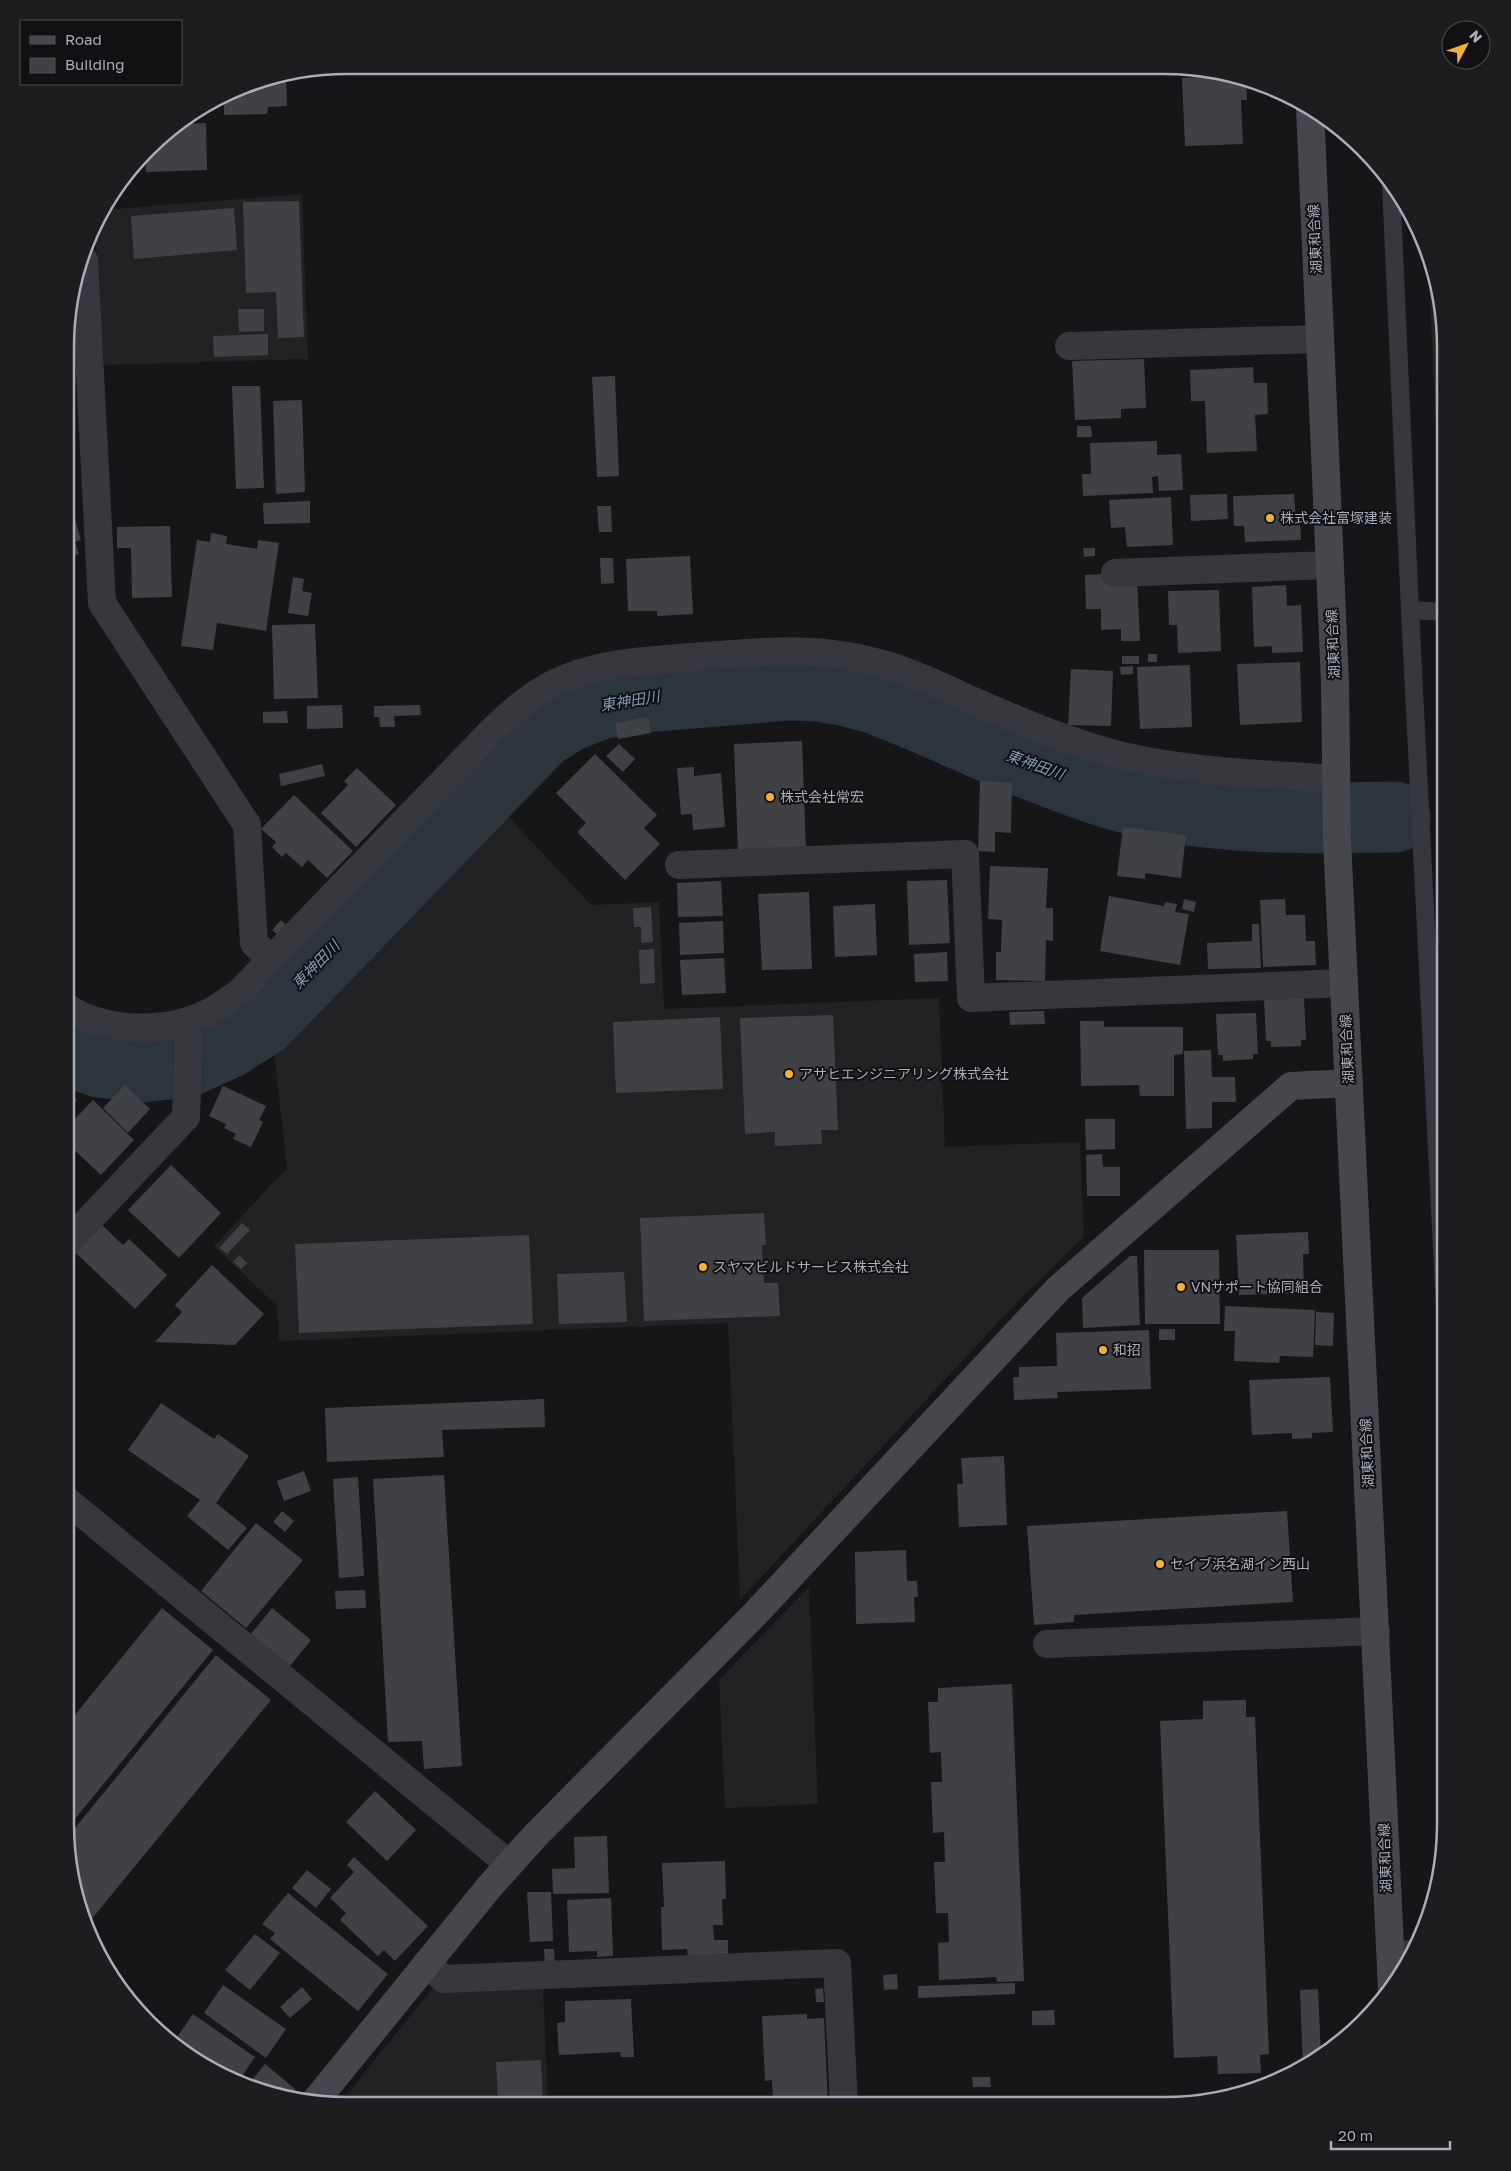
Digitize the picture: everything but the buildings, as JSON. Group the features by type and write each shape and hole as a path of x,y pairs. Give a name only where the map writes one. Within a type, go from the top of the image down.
{"main road":[{"name":"湖東和合線","path":"1310,116 1335,683 1337,839 1376,1631 1402,1949 1398,1966"},
{"path":"319,2096 509,1864 581,1788 755,1614 1033,1316 1085,1264 1291,1086 1349,1083"}],"street":[{"path":"85,271 102,603 247,825 254,943 272,960"},
{"path":"1069,346 1320,339"},
{"path":"1115,573 1329,565"},
{"path":"186,1028 239,993 519,705 553,684 590,669 630,662 787,650 821,651 855,656 888,665 1016,720 1077,742 1124,756 1218,771 1336,784"},
{"path":"679,865 965,854 971,998 1344,983"},
{"path":"74,1012 107,1024 142,1028 177,1024 186,1028"},
{"path":"74,1236 186,1117 188,1082 186,1028"},
{"path":"74,1507 509,1864"},
{"path":"1047,1644 1376,1631"},
{"path":"426,1964 444,1979 837,1963 844,2097"}],"lane":[{"path":"1392,196 1410,610 1437,1098"},
{"path":"1410,610 1437,612"}],"shaded area":[{"path":"302,194 308,359 102,365 96,241 111,209"},
{"path":"1429,281 1437,329 1437,458"},
{"path":"496,803 591,905 659,902 664,1009 939,998 945,1147 1080,1142 1084,1237 1018,1301 740,1600 728,1323 279,1341 277,1306 214,1246 287,1168 272,1036"},
{"path":"809,1587 818,1804 725,1808 719,1680"},
{"path":"543,1984 548,2097 345,2097 433,1988"}],"waterway":[{"name":"東神田川","path":"74,1053 99,1062 142,1067 186,1062 226,1044 262,1021 541,733 569,716 600,704 634,698 788,685 818,686 848,691 877,699 1053,773 1113,794 1147,803 1181,809 1252,816 1395,817"}],"place":[{"name":"株式会社富塚建装","path":"1270,518"},
{"name":"株式会社常宏","path":"770,797"},
{"name":"アサヒエンジニアリング株式会社","path":"789,1074"},
{"name":"スヤマビルドサービス株式会社","path":"703,1267"},
{"name":"VNサポート協同組合","path":"1181,1287"},
{"name":"和招","path":"1103,1350"},
{"name":"セイブ浜名湖イン西山","path":"1160,1564"}]}
